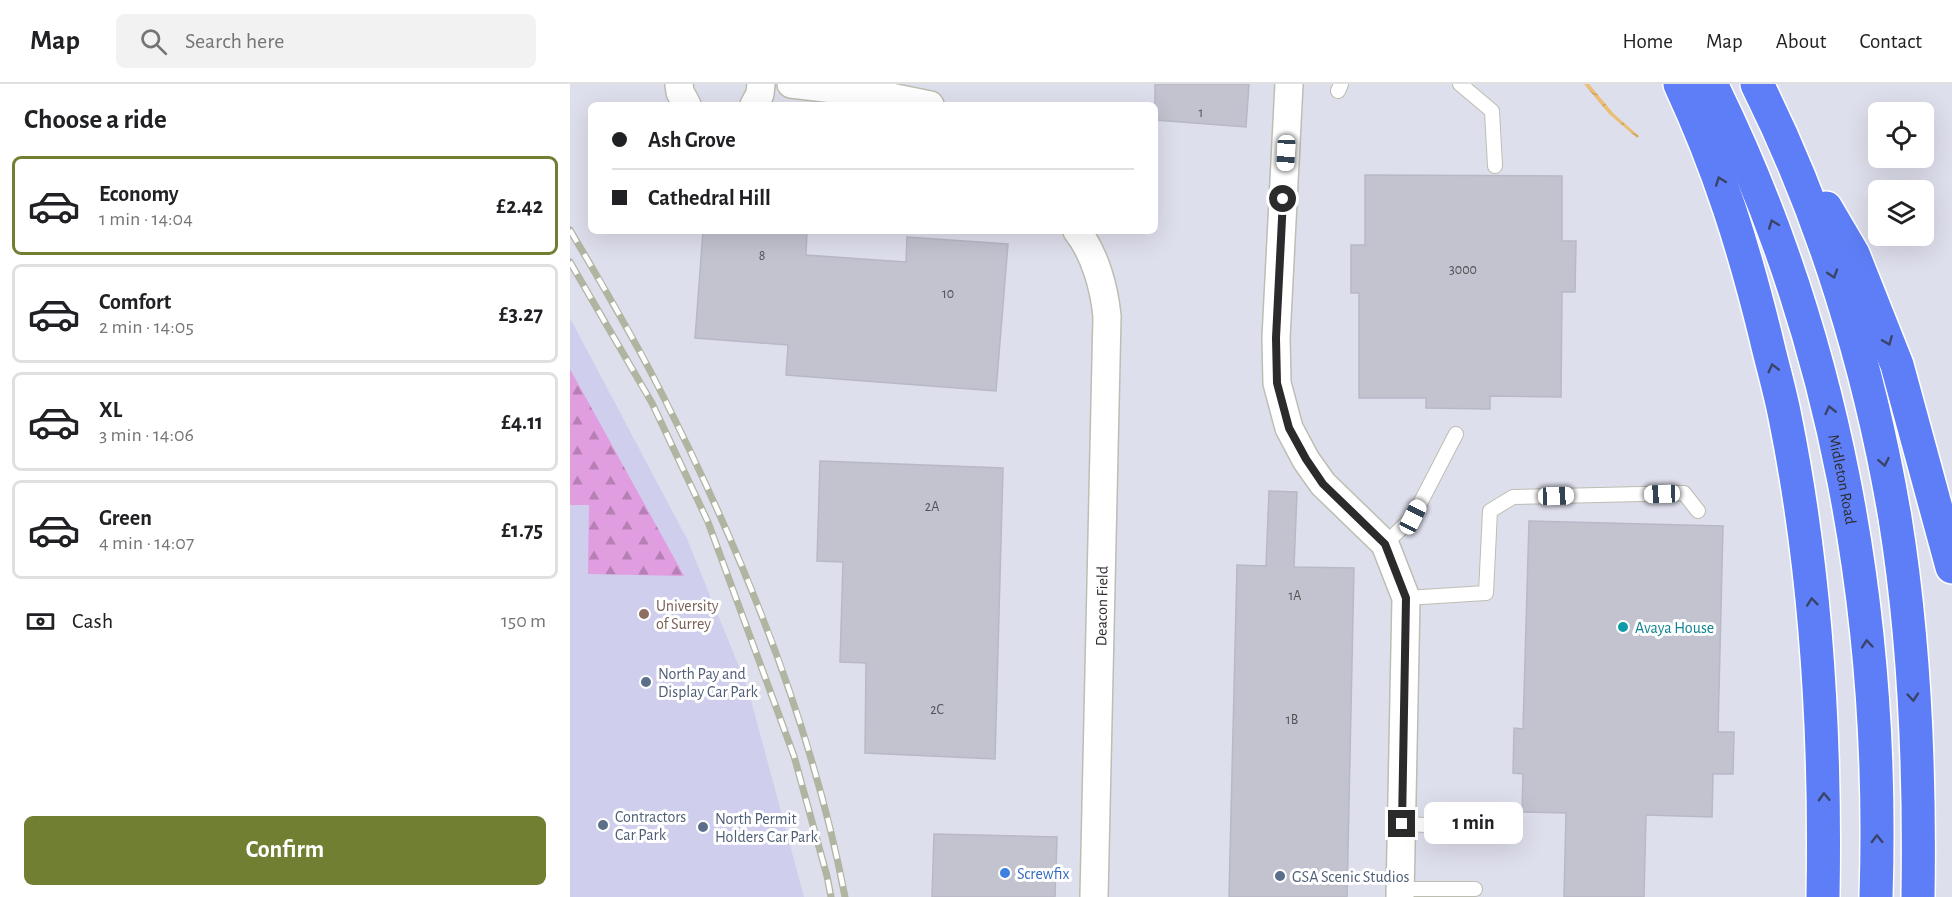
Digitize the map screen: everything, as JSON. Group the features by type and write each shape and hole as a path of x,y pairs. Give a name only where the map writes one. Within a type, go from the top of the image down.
{"highway":[{"path":"1680,84 1704,135 1744,253 1785,417 1805,539 1820,696 1825,807 1823,897"},
{"name":"Midleton Road","path":"1711,84 1775,230 1823,383 1847,492 1858,559 1869,669 1875,766 1876,897"},
{"path":"1761,93 1853,254 1898,365 1952,567"},
{"path":"1761,93 1796,172 1828,260 1865,379 1883,456 1904,585 1914,709 1919,835 1918,897"}],"street":[{"path":"679,84 680,93 685,102"},
{"path":"756,102 760,94 761,84"},
{"path":"791,84 876,94 915,102"},
{"path":"1289,84 1276,338 1277,383 1289,428 1306,459 1323,484 1385,544 1406,598 1400,893"},
{"name":"Deacon Field","path":"1080,234 1096,270 1107,316 1094,897"}],"lane":[{"path":"1460,84 1492,111 1495,166"},
{"path":"1385,544 1413,517 1456,434"},
{"path":"1406,598 1486,593 1490,511 1513,497 1684,493 1698,511"},
{"path":"1402,824 1477,827"},
{"path":"1400,893 1475,889"}],"shaded area":[{"name":"University of Surrey","path":"570,318 687,539 748,689 804,897 570,897"}],"green space":[{"path":"570,369 684,576 588,574 589,505 570,505"}],"water":[{"path":"1584,84 1589,84 1614,114 1639,136 1637,138 1609,114"}],"building":[{"path":"1155,84 1249,84 1246,127 1158,120 1158,102 1155,102"},
{"path":"1365,175 1562,176 1562,241 1576,241 1575,292 1562,292 1561,397 1490,396 1490,409 1426,408 1426,398 1359,398 1359,293 1351,293 1351,245 1365,245"},
{"path":"703,234 807,234 806,255 906,262 907,237 1008,244 996,391 786,375 788,345 695,338"},
{"path":"820,461 1003,468 995,759 865,753 866,663 840,662 843,562 817,561"},
{"path":"1269,491 1297,492 1294,567 1354,568 1347,897 1229,897 1237,565 1266,566"},
{"name":"Avaya House","path":"1529,521 1723,526 1718,732 1734,732 1733,774 1713,774 1712,817 1646,815 1644,897 1564,897 1566,813 1522,812 1523,774 1513,773 1514,728 1523,729"},
{"path":"934,834 1057,837 1055,897 932,897"}],"railway":[{"path":"570,230 661,392 691,452 746,575 771,638 814,767 845,897"},
{"path":"570,262 652,403 708,522 794,756 831,897"}],"place":[{"name":"University of Surrey","path":"644,614"},
{"name":"Avaya House","path":"1623,627"},
{"name":"North Pay and Display Car Park","path":"646,682"},
{"name":"Contractors Car Park","path":"603,825"},
{"name":"North Permit Holders Car Park","path":"703,827"},
{"name":"Screwfix","path":"1005,873"},
{"name":"GSA Scenic Studios","path":"1280,876"}],"route":[{"path":"1283,199 1276,360 1277,383 1289,428 1323,484 1385,544 1406,598 1402,824"}]}
